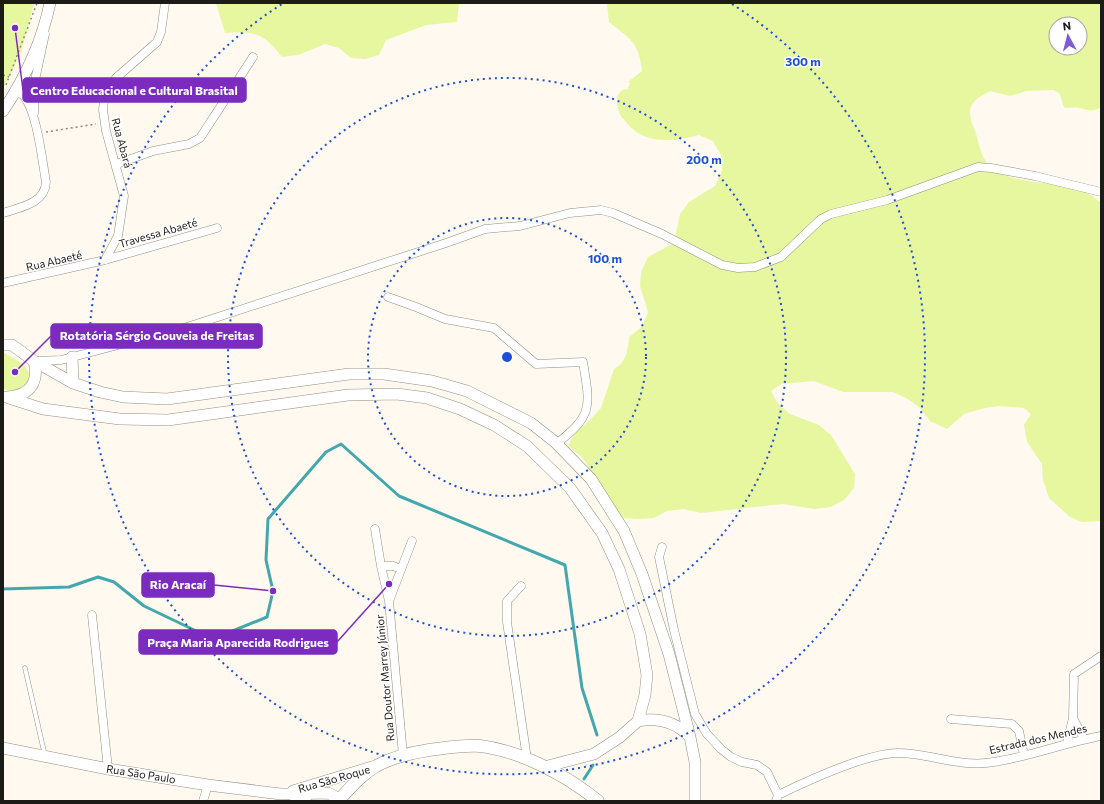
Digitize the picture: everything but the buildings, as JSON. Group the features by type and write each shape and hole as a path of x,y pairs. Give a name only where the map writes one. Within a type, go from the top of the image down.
{"main road":[{"path":"3,111 10,90 36,51 48,15 50,3"},
{"path":"3,335 8,345 73,383 100,392 123,397 166,399 349,374 408,376 467,391 531,424 556,444 591,479 624,531 642,574 669,654 695,762 695,801"},
{"path":"72,357 73,383"},
{"path":"5,396 22,395 32,386 37,375 34,361"},
{"path":"5,396 43,409 120,419 168,420 348,395 397,394 427,398 460,409 494,425 527,446 570,488 602,533 620,569 640,634 647,674 645,695 638,721 620,737 594,754 544,767"},
{"path":"638,721 652,719 666,721 680,727 690,737"},
{"path":"340,800 359,779 377,766 403,755 450,747 479,746 507,750 527,759 544,767 596,800"},
{"name":"Rua São Paulo","path":"3,748 108,769 208,785 281,794"},
{"name":"Rua São Roque","path":"281,794 377,766"},
{"name":"Rua São Roque","path":"281,794 328,794 340,800"},
{"path":"294,795 305,801"}],"street":[{"name":"Rua Abará","path":"105,260 118,236 124,196 103,110 109,88 116,78 157,42 161,32 165,3"},
{"path":"34,120 36,80 44,44 48,15"},
{"path":"117,164 153,151 189,144 200,138 253,57"},
{"path":"3,213 35,202 46,190 46,182 34,120 28,100 22,94 10,90"},
{"path":"34,361 61,360 187,327 485,229 520,226 570,213 590,210 613,212 662,234 722,265 738,268 755,267 781,257 821,219 831,214 887,200 978,167 1035,176 1101,192"},
{"name":"Travessa Abaeté","path":"105,260 217,228"},
{"name":"Rua Abaeté","path":"4,284 105,260"},
{"path":"388,298 416,307 445,319 494,328 536,364 583,362 588,394 585,416 575,430 556,444"},
{"name":"Rua Doutor Marrey Júnior","path":"375,529 380,566 388,601 403,755"},
{"path":"388,601 412,541"},
{"path":"662,547 659,557 674,630 695,714 707,734 731,757 742,762 757,765 767,772 777,798"},
{"path":"380,566 393,566 401,569"},
{"path":"521,586 507,601 507,622 527,759"},
{"path":"92,615 108,769"},
{"path":"1067,743 1073,718 1074,674 1101,656"},
{"path":"1073,718 1084,739"},
{"path":"951,719 1012,724 1019,731 1024,755"},
{"name":"Estrada dos Mendes","path":"777,798 807,781 857,763 897,753 925,754 953,760 984,763 1101,736"},
{"path":"203,801 208,785"}],"lane":[{"path":"26,668 45,756"}],"path":[{"path":"10,90 37,3"},
{"path":"3,75 9,77"},
{"path":"36,133 105,123"}],"green space":[{"path":"3,3 34,3 21,53 3,88"},
{"path":"216,3 459,3 457,22 426,25 386,40 379,55 365,59 351,58 339,48 325,44 298,55 282,57 270,43 258,35 244,32 225,33"},
{"path":"607,3 1101,3 1101,107 1093,110 1065,108 1060,94 1054,90 1026,91 1010,96 990,91 979,97 972,104 970,113 983,156 993,168 1003,174 1015,178 1081,190 1101,203 1101,521 1082,522 1070,517 1049,498 1043,480 1042,464 1027,442 1024,425 1031,414 1024,408 999,406 985,408 964,414 947,429 930,421 920,408 908,399 893,392 843,392 814,381 781,384 771,391 778,404 790,414 819,425 831,435 855,474 854,488 844,500 831,507 814,509 783,504 701,513 684,509 667,511 654,518 637,519 623,518 611,508 594,482 590,469 581,456 568,446 575,432 588,422 601,408 614,369 624,360 626,356 629,337 642,327 648,312 640,286 641,272 648,257 674,243 680,214 689,202 715,186 722,171 721,155 713,141 699,135 669,140 650,138 641,135 633,129 621,116 618,108 617,96 622,90 628,89 630,83 628,82 642,71 639,54 636,47 628,37 609,22"},
{"path":"3,352 21,363 28,371 28,383 24,390 9,392 3,388"}],"waterway":[{"path":"3,589 69,587 98,577 114,582 144,606 213,639 267,617 273,591 266,560 268,519 326,452 341,444 399,496 565,565 582,688 597,735"},
{"path":"584,779 593,765"}],"place":[{"name":"Centro Educacional e Cultural Brasital","path":"15,28"},
{"name":"Rotatória Sérgio Gouveia de Freitas","path":"15,372"},
{"name":"Praça Maria Aparecida Rodrigues","path":"389,584"},
{"name":"Rio Aracaí","path":"273,591"}]}
